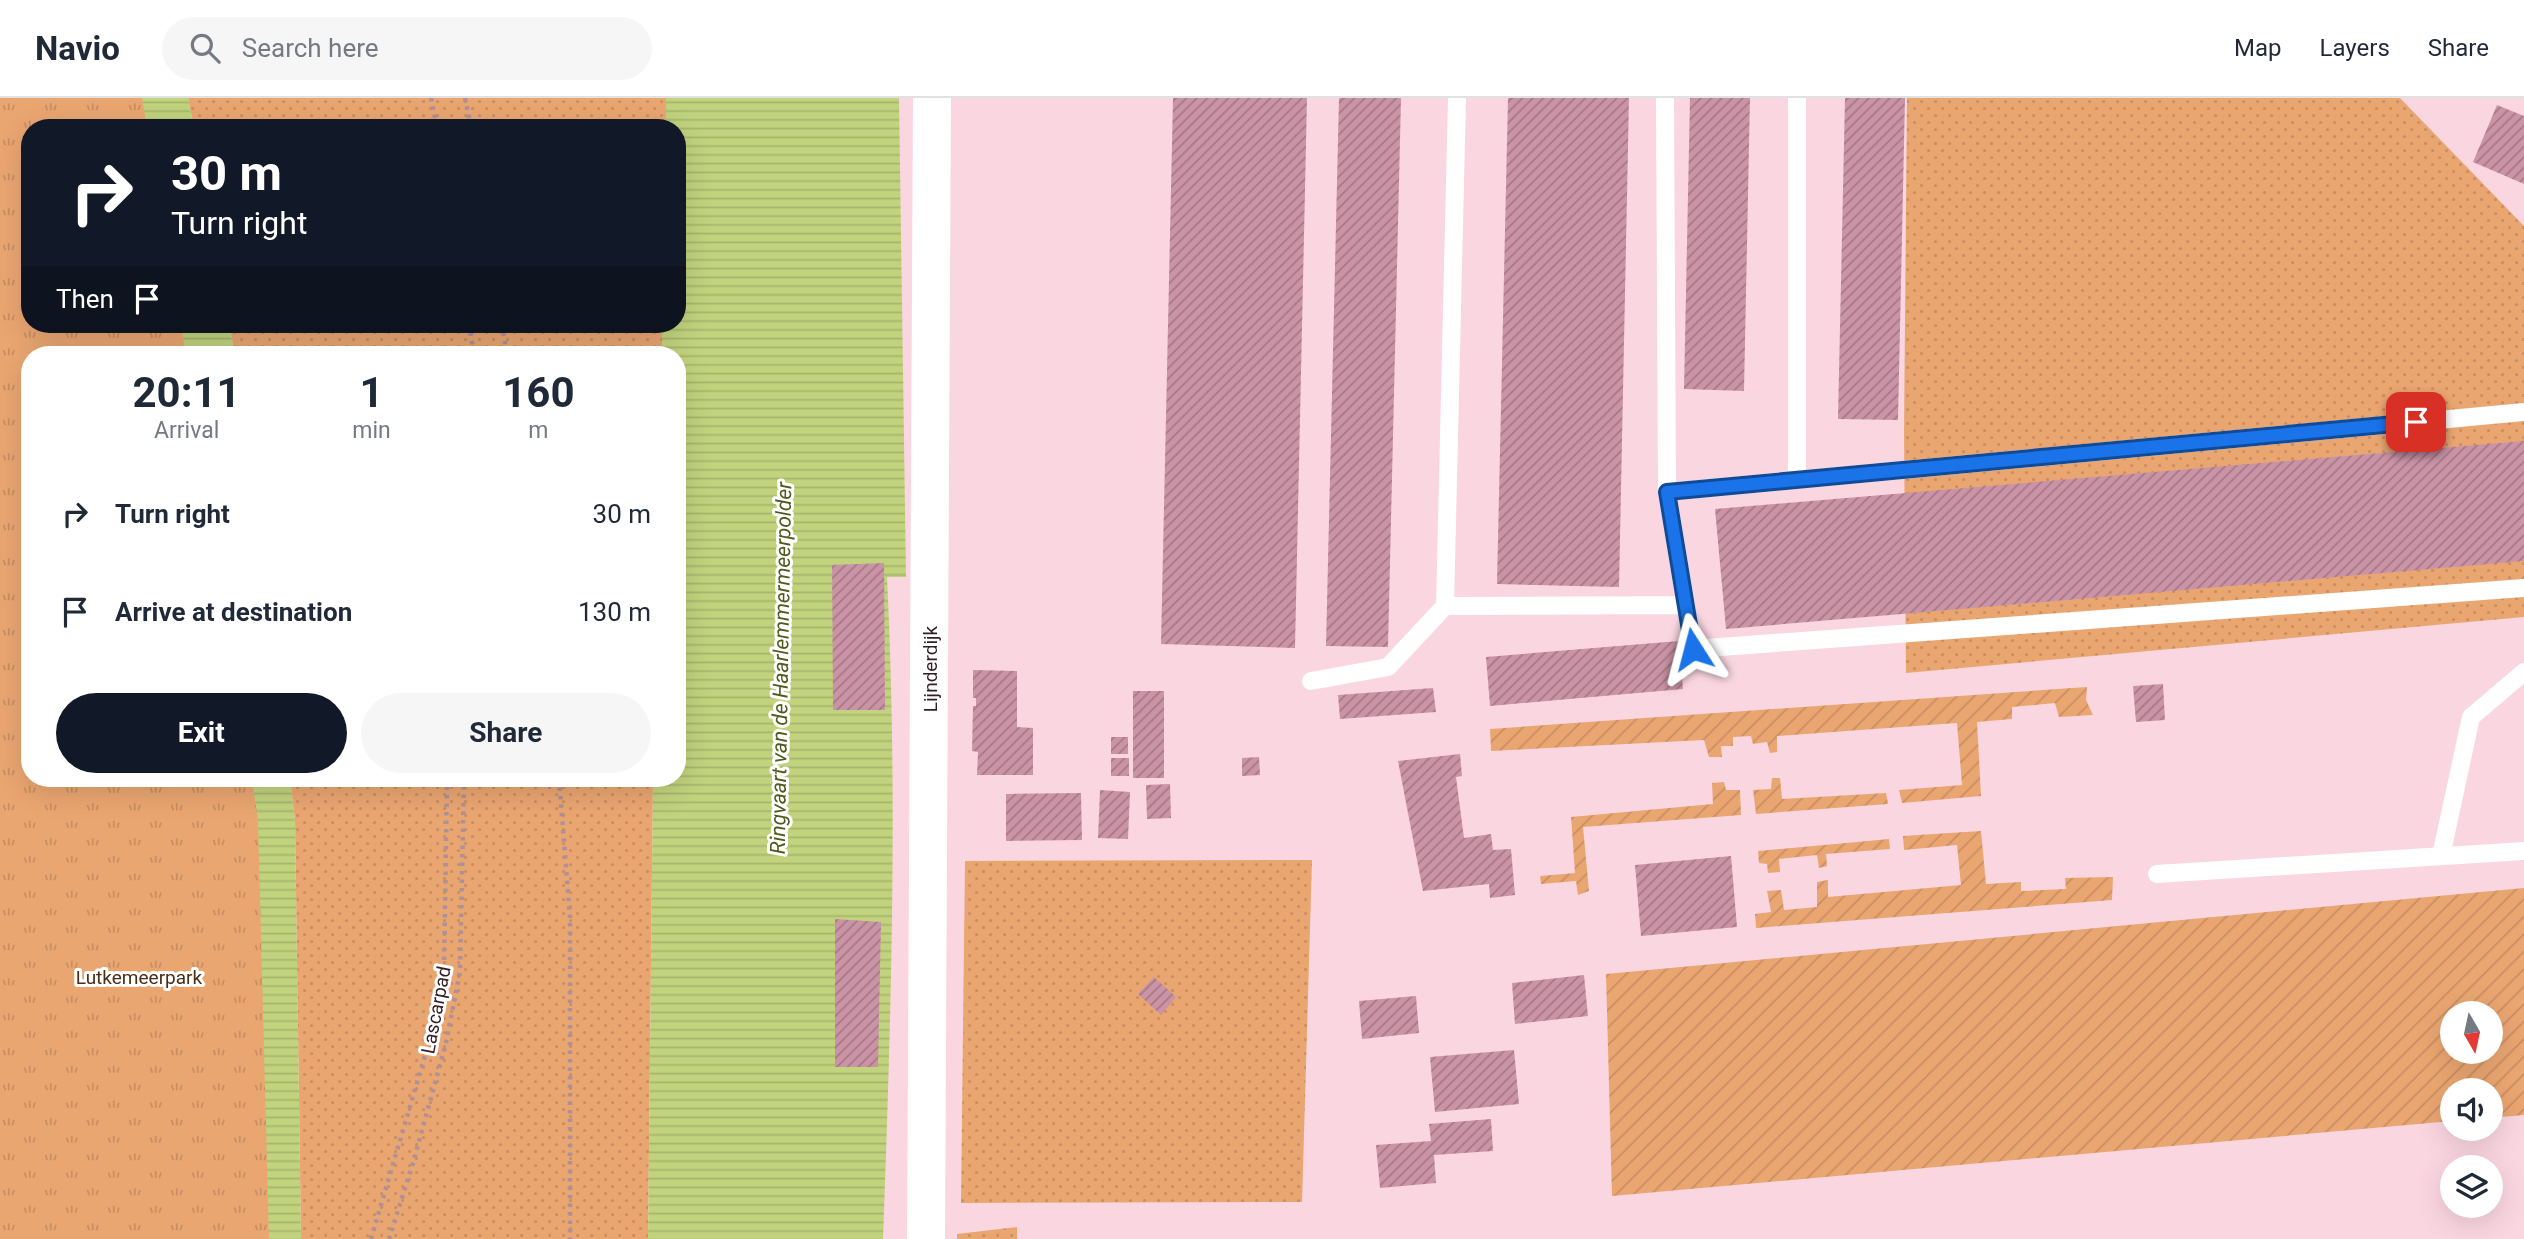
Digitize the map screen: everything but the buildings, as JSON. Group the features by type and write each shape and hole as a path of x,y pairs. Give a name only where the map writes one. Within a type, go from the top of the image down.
{"street":[{"name":"Lijnderdijk","path":"926,1239 932,98"}],"lane":[{"path":"1311,681 1388,667 1445,606 1457,98"},
{"path":"1665,98 1667,492 1693,649 2524,589"},
{"path":"1797,98 1797,480"},
{"path":"1667,492 2524,412"},
{"path":"1445,606 1686,605"},
{"path":"2441,856 2471,718 2524,673"},
{"path":"2157,874 2524,851"}],"path":[{"path":"431,98 435,119"},
{"path":"465,98 469,119"},
{"path":"371,1239 429,1042 444,974 447,787"},
{"name":"Lascarpad","path":"388,1239 413,1163 442,1056 460,972 464,787"},
{"path":"560,787 570,917 570,1239"}],"green space":[{"name":"Lutkemeerpark","path":"0,98 156,98 160,119 21,119 21,333 196,333 198,346 21,346 21,787 266,787 281,1239 0,1239"},
{"path":"188,98 666,98 666,119 192,119"},
{"path":"1907,98 2400,98 2524,226 2524,617 1906,673 1904,431"},
{"path":"231,333 662,333 662,346 233,346"},
{"path":"2087,687 2086,700 2093,715 2059,717 2055,703 2012,707 2012,719 1977,722 1981,796 1902,803 1899,790 1962,785 1957,723 1777,736 1777,752 1770,753 1767,742 1753,744 1751,736 1733,737 1733,746 1721,746 1722,757 1709,757 1704,740 1491,751 1490,729"},
{"path":"1772,778 1780,778 1782,799 1886,793 1888,804 1756,814 1753,790 1771,789"},
{"path":"1724,782 1726,790 1740,790 1741,815 1583,827 1589,891 1578,895 1576,881 1541,884 1540,876 1575,873 1571,817 1713,804 1712,783"},
{"path":"291,787 653,787 648,1239 301,1239 295,821"},
{"path":"1981,831 1986,884 2021,882 2021,891 2066,889 2065,878 2113,877 2112,900 1756,928 1755,914 1771,912 1767,891 1781,890 1784,910 1817,907 1817,882 1828,880 1828,897 1961,885 1957,845 1904,850 1903,836"},
{"path":"1889,839 1890,849 1826,854 1827,866 1819,868 1817,855 1779,859 1780,872 1768,873 1767,864 1759,863 1758,851"},
{"path":"1312,860 1302,1202 961,1203 965,861"},
{"path":"2524,888 2524,1115 2503,1117 2503,1078 2440,1078 2440,1122 1612,1196 1606,974"},
{"path":"1017,1227 1017,1239 957,1239 957,1234"}],"water":[{"path":"142,98 188,98 192,119 146,119"},
{"name":"Ringvaart van de Haarlemmermeerpolder","path":"666,98 899,98 906,577 887,577 893,825 883,1239 648,1239 653,787 686,787 686,346 662,346 662,333 686,333 686,119 666,119"},
{"path":"182,333 231,333 233,346 185,346"},
{"path":"253,787 291,787 295,821 301,1239 269,1239 258,821"}],"route":[{"path":"1693,649 1667,492 2416,422"}]}
